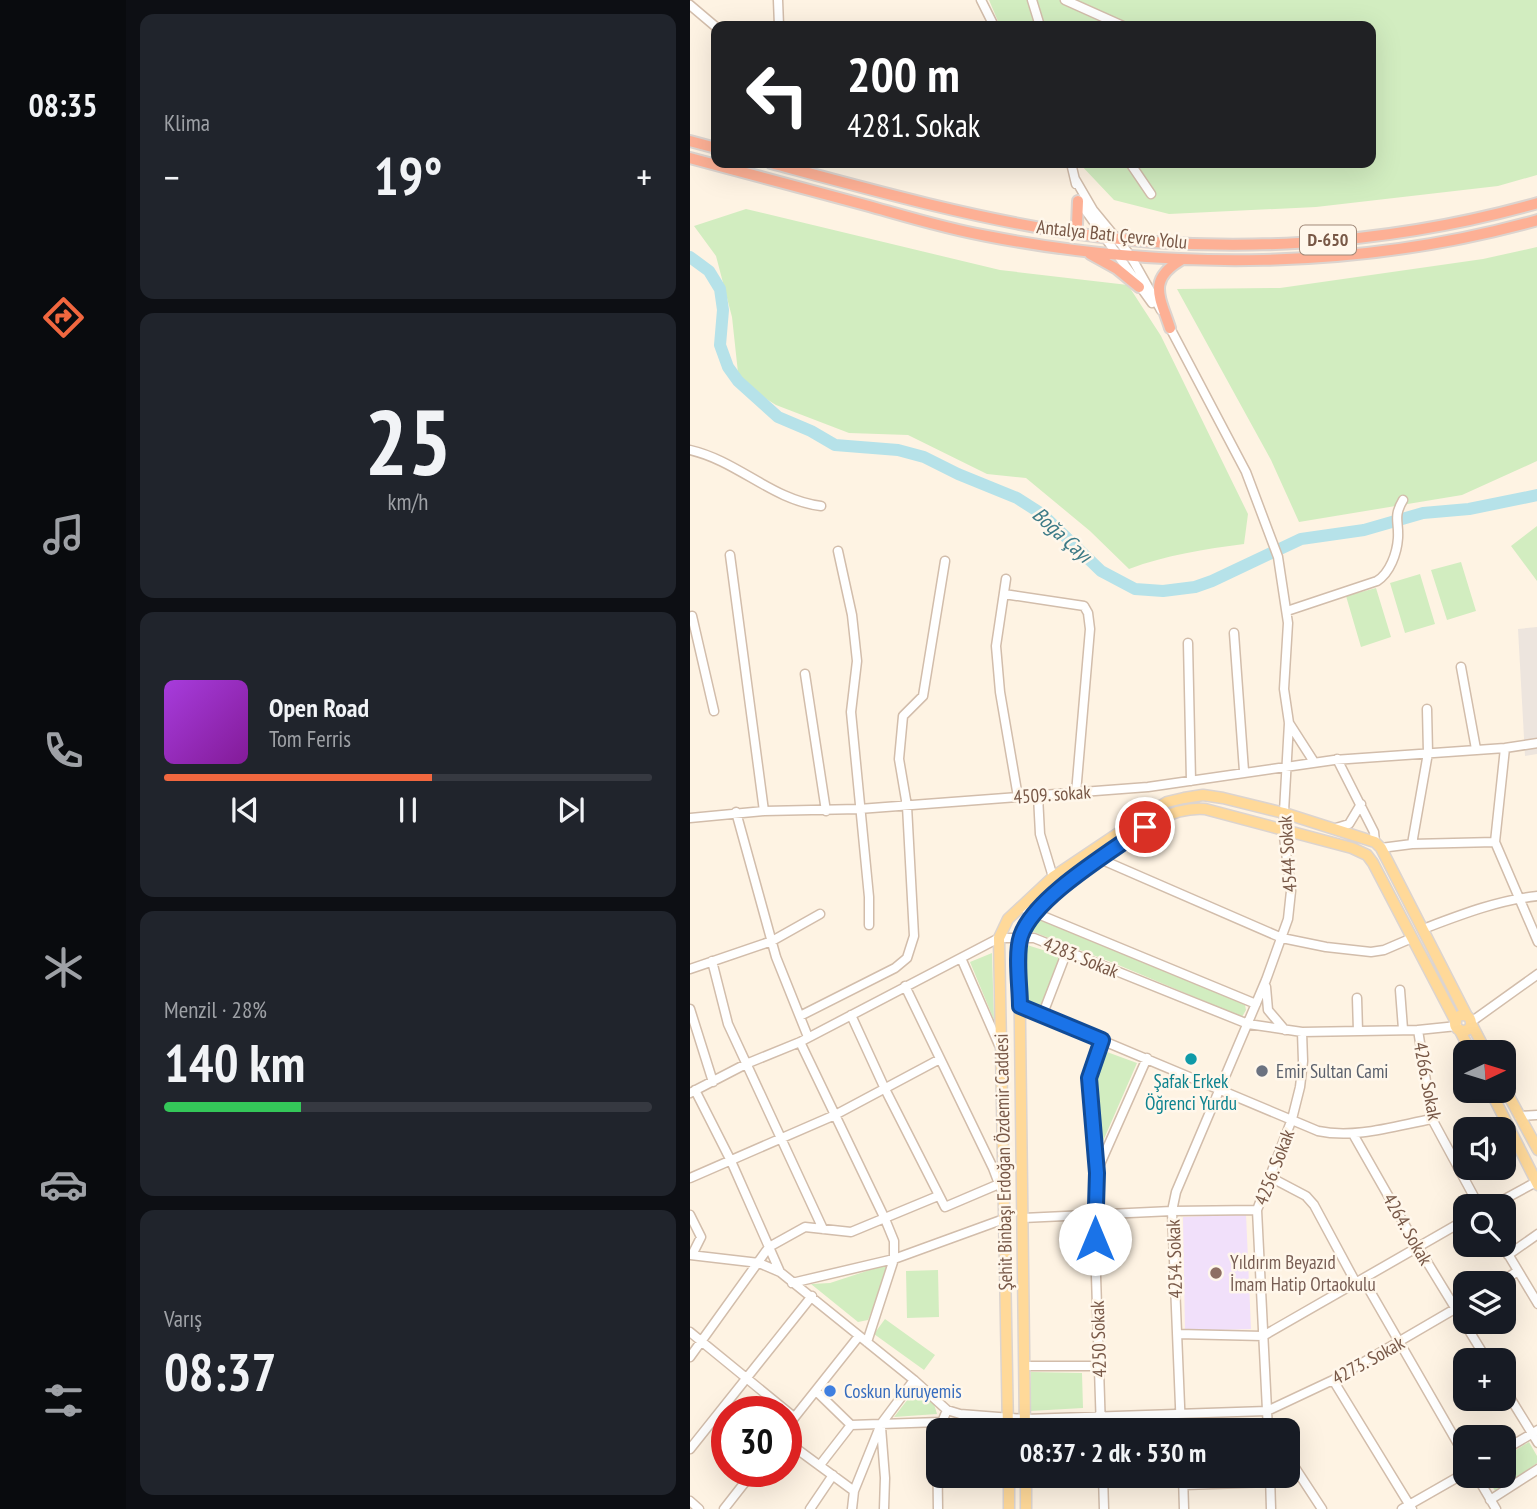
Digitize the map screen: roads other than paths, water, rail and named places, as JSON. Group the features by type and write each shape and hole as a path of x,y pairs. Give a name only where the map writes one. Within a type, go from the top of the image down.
{"highway":[{"path":"690,141 711,147"},
{"name":"Antalya Batı Çevre Yolu","path":"690,158 711,164"},
{"name":"Antalya Batı Çevre Yolu","path":"727,168 985,236 1084,251 1181,260 1322,257 1388,251 1504,230 1538,220"},
{"name":"Antalya Batı Çevre Yolu","path":"790,168 938,207 1067,232 1222,245 1324,241 1442,226 1538,203"},
{"path":"1067,232 1077,225 1078,201"},
{"path":"1084,251 1117,269 1139,286"},
{"path":"1170,328 1158,293 1158,283 1170,266 1181,260"}],"main road":[{"path":"999,939 1007,919 1053,877 1167,802 1203,795 1223,798 1336,828 1378,845 1480,1040"},
{"path":"1021,937 1027,925 1060,886 1145,827 1175,812 1205,808 1352,848 1367,855 1464,1040"},
{"name":"Şehit Binbaşı Erdoğan Özdemir Caddesi","path":"1021,937 1025,1418"},
{"name":"Şehit Binbaşı Erdoğan Özdemir Caddesi","path":"999,939 1008,1418"},
{"path":"1457,1026 1460,1016 1469,1019"},
{"path":"1497,1103 1537,1183"},
{"path":"1512,1103 1538,1150"},
{"path":"1009,1488 1010,1509"},
{"path":"1026,1488 1026,1509"}],"street":[{"path":"778,0 779,21"},
{"path":"981,0 991,21"},
{"path":"1032,0 1038,21"},
{"path":"1064,0 1112,21"},
{"path":"690,5 711,23"},
{"path":"1072,168 1078,201 1111,237"},
{"path":"1133,168 1151,194"},
{"path":"1075,179 1170,328 1246,472 1279,557 1287,611 1284,689 1289,723 1314,762"},
{"path":"1124,255 1139,286 1170,328"},
{"path":"690,450 709,455 746,473 775,493 804,504 821,506"},
{"path":"1287,611 1380,579 1390,566 1398,539 1396,522 1403,500"},
{"path":"838,551 852,615 857,662 851,712 869,897 869,925"},
{"path":"730,555 764,811"},
{"path":"800,1016 895,968 911,951 914,912 907,806 899,759 903,716 923,696 946,561"},
{"path":"1006,579 996,646 1000,692 1018,797"},
{"path":"1004,594 1084,606 1088,613 1089,646 1076,793"},
{"path":"692,616 714,711"},
{"path":"1234,633 1244,771"},
{"path":"1188,643 1191,781"},
{"path":"1461,667 1476,750"},
{"path":"805,674 826,811"},
{"path":"1412,844 1428,753 1427,709"},
{"name":"4544 Sokak","path":"1266,980 1288,919 1291,891 1283,829 1289,723"},
{"name":"4509. sokak","path":"690,818 764,811 826,811 1076,793 1191,781 1337,759 1505,748 1538,743"},
{"path":"1505,748 1495,842 1538,942"},
{"path":"1337,759 1361,804 1378,845 1495,842"},
{"path":"1038,796 1040,834 1053,877"},
{"path":"1336,828 1349,824 1361,804"},
{"path":"736,813 772,941 800,1016 804,1040 835,1115 894,1241 894,1259 867,1342"},
{"path":"1101,859 1282,937 1326,947 1371,952 1412,938"},
{"path":"1423,929 1453,917 1518,898 1538,896"},
{"path":"1021,907 1256,1004"},
{"path":"690,969 772,941 820,914"},
{"name":"4283. Sokak","path":"693,1091 746,1064 804,1040 999,939 1021,937 1034,938 1248,1024 1302,1032 1419,1030 1457,1026"},
{"path":"1042,1016 1067,951"},
{"path":"961,958 1001,1049"},
{"path":"712,961 728,1024 823,1229"},
{"path":"1469,1019 1490,1009 1538,974"},
{"path":"1266,980 1268,1010 1285,1030"},
{"name":"4254. Sokak","path":"1181,1418 1172,1211 1176,1192 1266,980"},
{"path":"905,986 993,1168 1004,1199"},
{"path":"1400,990 1403,1030"},
{"path":"1357,998 1358,1031"},
{"path":"1020,1006 1318,1131 1353,1134 1432,1119"},
{"path":"690,1009 713,1082"},
{"path":"851,1014 885,1089 945,1207 999,1184"},
{"name":"4266. Sokak","path":"1419,1030 1432,1119 1473,1194"},
{"name":"4256. Sokak","path":"1267,1418 1257,1210 1292,1119 1303,1061 1302,1032"},
{"name":"4250 Sokak","path":"1101,1416 1094,1214 1097,1173 1089,1078 1102,1040"},
{"path":"1097,1173 1147,1058"},
{"path":"690,1178 835,1115 940,1059"},
{"path":"693,1091 731,1160 780,1272"},
{"path":"1519,1116 1538,1115"},
{"name":"4264. Sokak","path":"1353,1134 1453,1306"},
{"path":"1270,1177 1305,1196 1314,1205 1453,1436"},
{"path":"1515,1194 1537,1183"},
{"path":"690,1357 769,1247 805,1227 851,1232 938,1196"},
{"path":"1023,1218 1257,1210"},
{"path":"690,1214 701,1237 691,1254 759,1263 780,1272 914,1380 947,1410 960,1414 1008,1418"},
{"path":"792,1283 894,1259 1004,1219"},
{"path":"1178,1334 1263,1336 1453,1226"},
{"path":"1516,1249 1538,1234"},
{"path":"1509,1257 1538,1304"},
{"path":"690,1449 812,1296"},
{"name":"4273. Sokak","path":"1267,1411 1333,1380 1453,1310"},
{"path":"690,1332 768,1396"},
{"path":"802,1408 859,1336"},
{"path":"1025,1366 1099,1366"},
{"path":"852,1509 854,1491 881,1424 914,1380"},
{"path":"1333,1380 1408,1508 1453,1480"},
{"path":"816,1391 851,1425 926,1422"},
{"path":"1516,1405 1535,1432 1538,1443"},
{"path":"942,1418 947,1410"},
{"path":"1082,1418 1267,1411"},
{"path":"881,1424 884,1509"},
{"path":"820,1465 851,1425"},
{"path":"1516,1443 1535,1432"},
{"path":"802,1452 854,1491"},
{"path":"1490,1500 1538,1469"},
{"path":"810,1509 833,1475"},
{"path":"1300,1475 1322,1509"},
{"path":"724,1509 741,1487"},
{"path":"937,1488 938,1509"},
{"path":"1103,1488 1104,1509"},
{"path":"1184,1488 1184,1509"},
{"path":"1270,1488 1271,1509"},
{"path":"1483,1488 1496,1509"},
{"path":"690,1501 699,1509"}],"waterway":[{"name":"Boğa Çayı","path":"690,257 709,271 720,289 723,310 720,345 728,367 738,381 778,417 835,445 898,450 924,457 1017,498 1042,514 1101,571 1135,589 1163,591 1195,587 1301,539 1364,530 1423,513 1469,509 1538,495"}],"place":[{"name":"Şafak Erkek Öğrenci Yurdu","path":"1191,1059"},
{"name":"Emir Sultan Cami","path":"1262,1071"},
{"name":"Yıldırım Beyazıd İmam Hatip Ortaokulu","path":"1216,1273"},
{"name":"Coskun kuruyemis","path":"830,1391"}]}
